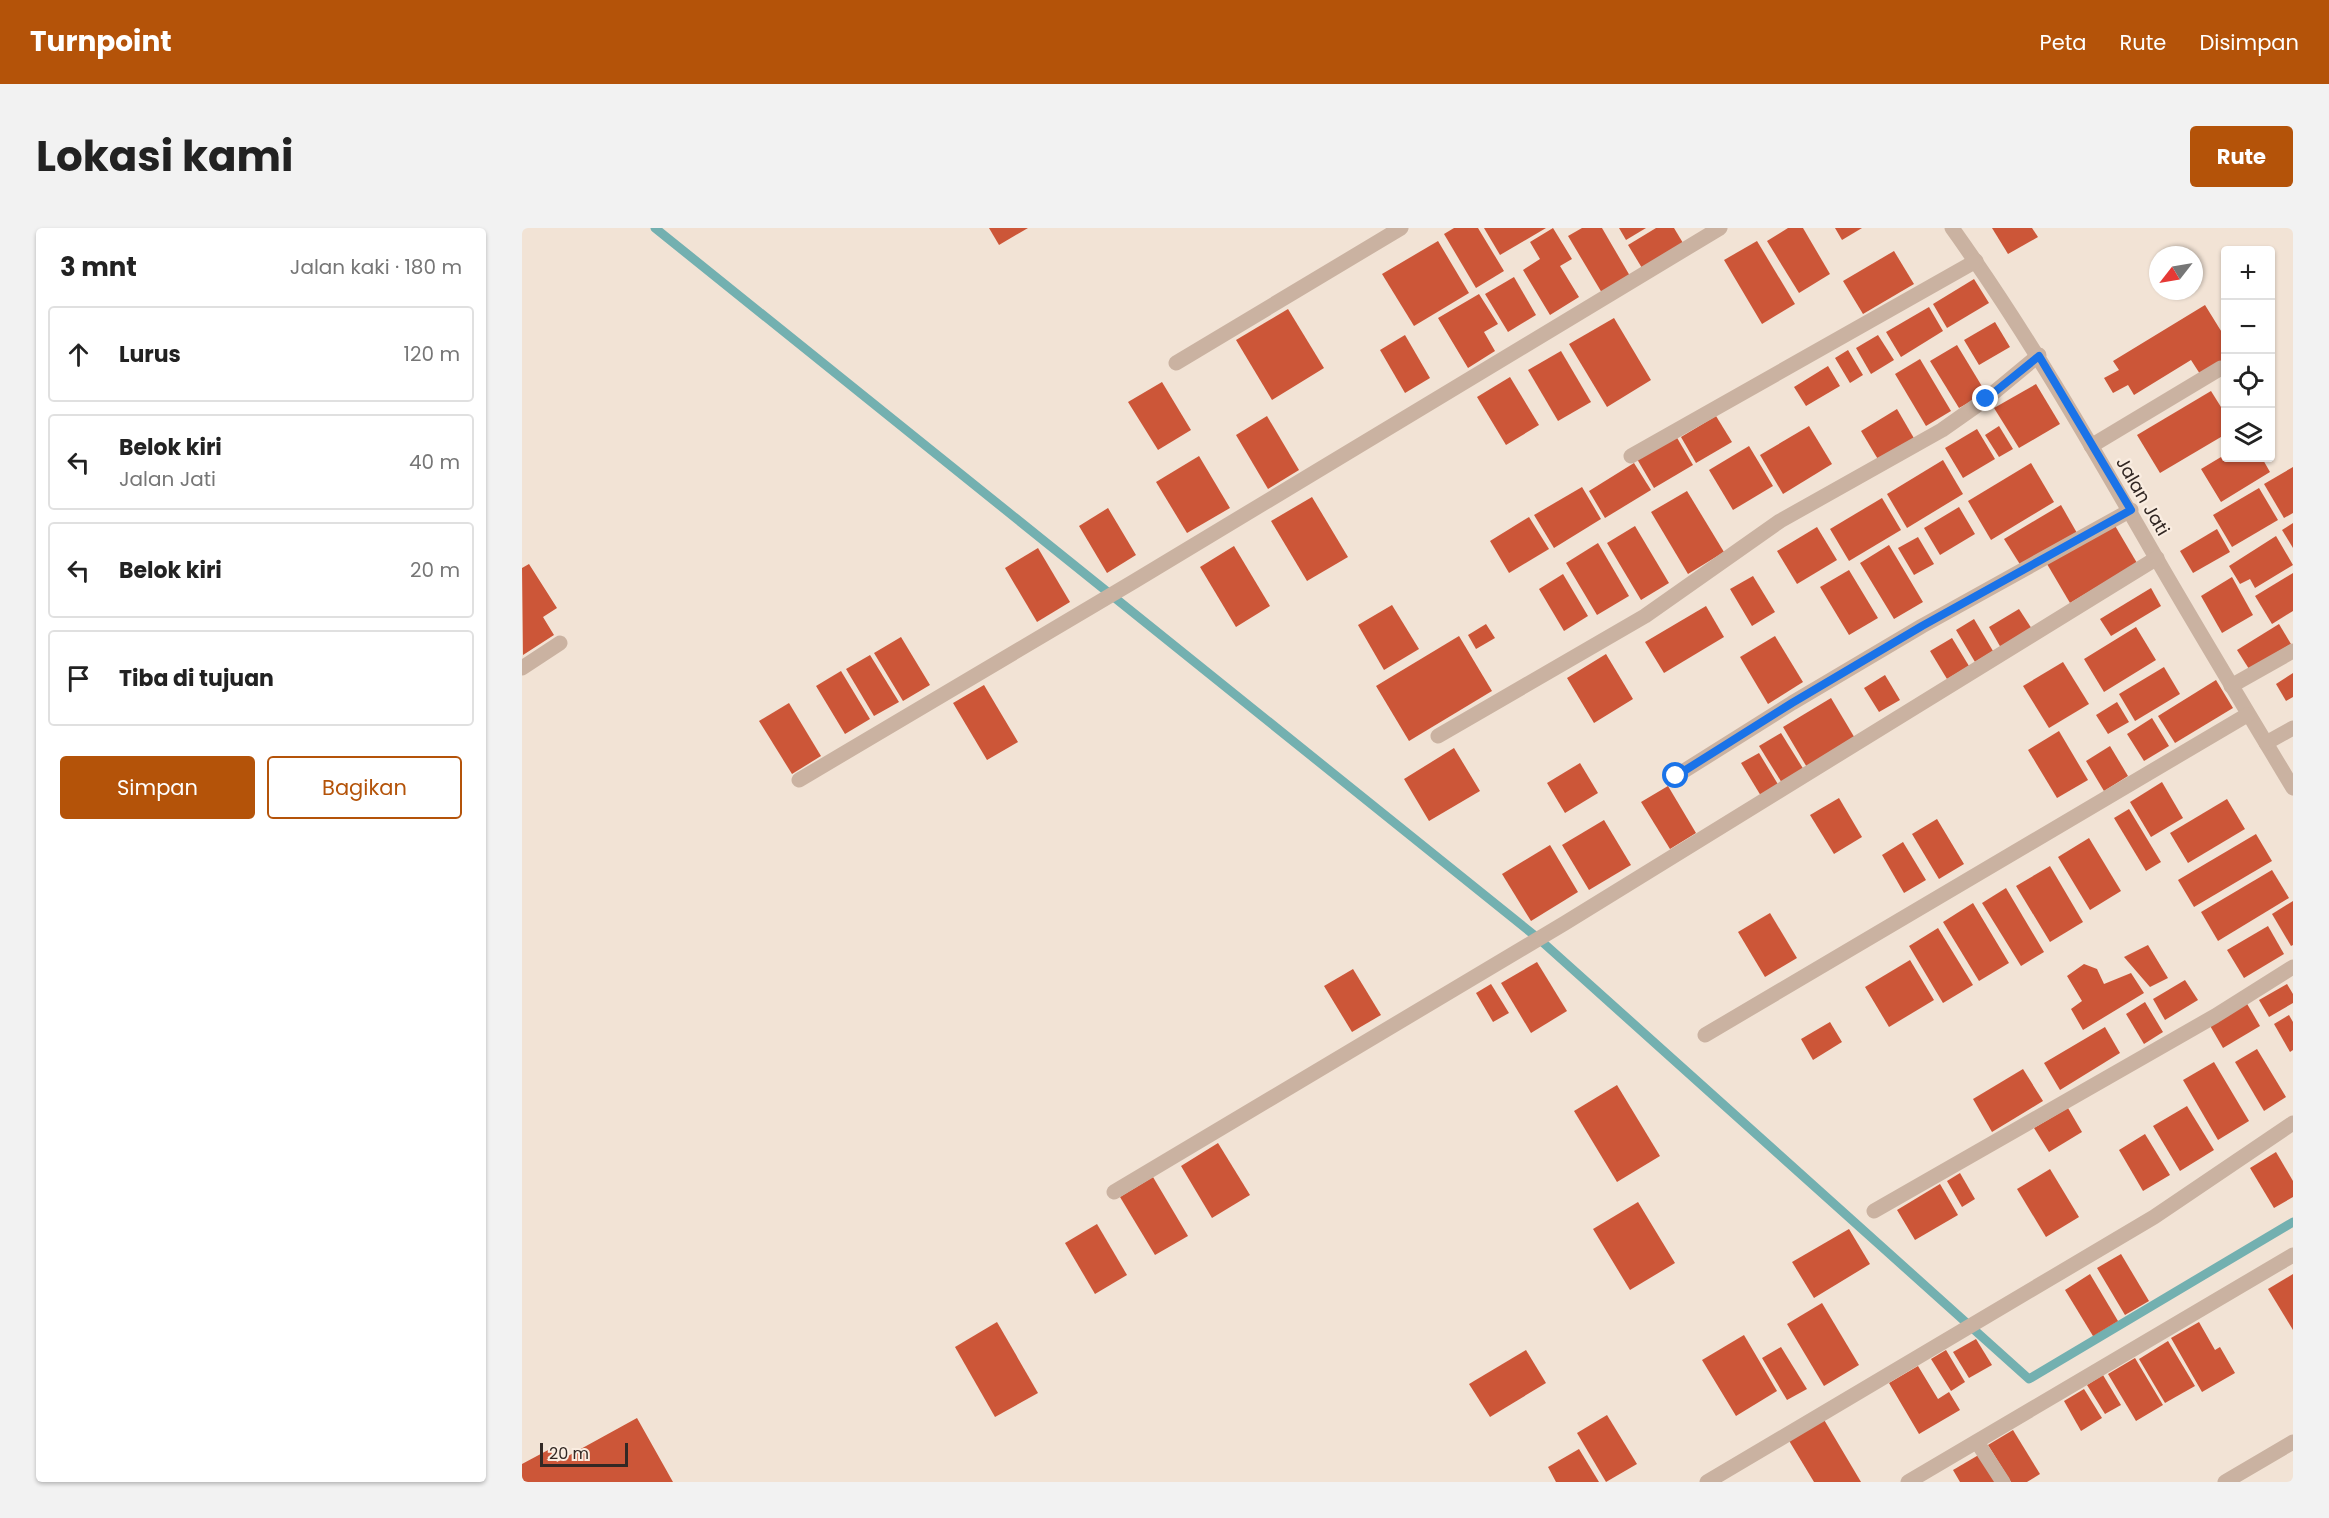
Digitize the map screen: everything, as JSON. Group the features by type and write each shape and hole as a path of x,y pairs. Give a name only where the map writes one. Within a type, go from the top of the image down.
{"street":[{"path":"1176,363 1401,228"},
{"path":"799,780 1133,582 1720,228"},
{"name":"Jalan Jati","path":"1952,228 2039,356 2131,510 2247,715 2293,788"},
{"path":"1631,456 1976,261"},
{"path":"1438,736 1645,616 1780,521 1942,430 1986,399 2039,356"},
{"path":"2091,446 2221,368"},
{"path":"1676,776 1792,703 1922,626 2131,510"},
{"path":"1114,1191 1565,924 2157,558"},
{"path":"522,668 561,643"},
{"path":"2231,686 2293,651"},
{"path":"1705,1035 2247,715"},
{"path":"2266,744 2293,728"},
{"path":"1874,1211 2215,1016 2293,967"},
{"path":"1707,1482 2154,1217 2293,1123"},
{"path":"1908,1482 2293,1256"},
{"path":"1977,1442 2003,1482"},
{"path":"2225,1482 2293,1442"}],"building":[{"path":"989,228 1028,228 999,245"},
{"path":"1454,228 1478,228 1504,271 1476,288 1444,234"},
{"path":"1484,228 1546,228 1500,255"},
{"path":"1553,228 1572,259 1560,266 1579,297 1550,315 1523,270 1540,259 1530,242"},
{"path":"1582,228 1602,228 1630,276 1602,293 1568,236"},
{"path":"1619,228 1646,228 1626,240"},
{"path":"1656,228 1674,228 1683,243 1642,268 1628,245"},
{"path":"1788,228 1803,228 1830,274 1799,293 1767,241"},
{"path":"1835,228 1862,228 1842,240"},
{"path":"1992,228 2032,228 2038,237 2008,254"},
{"path":"1438,241 1469,293 1414,326 1382,274"},
{"path":"1757,241 1795,304 1762,324 1724,260"},
{"path":"1894,251 1914,284 1863,314 1843,281"},
{"path":"1514,277 1536,315 1508,332 1485,294"},
{"path":"1974,279 1989,303 1947,328 1933,304"},
{"path":"1479,294 1498,324 1484,332 1495,351 1468,368 1438,318"},
{"path":"2205,305 2221,331 2221,362 2200,374 2191,360 2134,395 2128,385 2113,393 2104,378 2119,370 2113,361"},
{"path":"1929,307 1943,331 1901,357 1886,332"},
{"path":"1288,309 1324,368 1272,400 1236,340"},
{"path":"1614,318 1651,380 1607,407 1569,344"},
{"path":"1995,322 2010,347 1979,365 1964,340"},
{"path":"1405,335 1430,378 1405,393 1380,350"},
{"path":"1878,335 1894,360 1871,374 1856,348"},
{"path":"1957,345 1986,393 1959,408 1930,361"},
{"path":"1848,350 1863,375 1850,383 1835,358"},
{"path":"1561,351 1591,402 1558,421 1528,370"},
{"path":"1920,359 1951,411 1926,426 1895,374"},
{"path":"1828,366 1840,386 1806,406 1794,387"},
{"path":"1510,377 1539,425 1506,445 1477,397"},
{"path":"1162,382 1191,430 1158,450 1128,402"},
{"path":"2036,384 2060,424 2019,448 1994,408"},
{"path":"2211,391 2221,407 2221,437 2160,473 2137,435"},
{"path":"1897,409 1915,440 1879,461 1861,431"},
{"path":"1267,416 1299,470 1268,489 1236,435"},
{"path":"1716,416 1732,442 1696,463 1681,437"},
{"path":"1809,426 1832,464 1783,494 1760,455"},
{"path":"1999,426 2013,449 1999,457 1985,435"},
{"path":"1977,429 1995,459 1963,478 1945,448"},
{"path":"1676,436 1693,465 1654,488 1637,459"},
{"path":"1749,446 1773,486 1733,510 1709,470"},
{"path":"1199,456 1230,508 1187,533 1156,482"},
{"path":"2221,457 2221,462 2264,462 2270,472 2221,502 2201,469"},
{"path":"1943,460 1963,494 1907,528 1887,494"},
{"path":"1634,463 1651,490 1605,518 1589,491"},
{"path":"2031,463 2054,502 1991,540 1968,501"},
{"path":"2293,467 2293,513 2284,518 2264,484"},
{"path":"1582,487 1601,519 1554,548 1534,515"},
{"path":"2259,488 2278,520 2232,547 2213,515"},
{"path":"1687,491 1724,552 1688,574 1651,512"},
{"path":"1312,497 1348,557 1307,581 1271,521"},
{"path":"1882,498 1901,530 1849,561 1830,529"},
{"path":"2061,505 2077,533 2021,566 2004,539"},
{"path":"1959,507 1975,534 1940,555 1924,528"},
{"path":"1108,508 1136,555 1107,573 1079,526"},
{"path":"1529,517 1549,549 1509,573 1490,541"},
{"path":"2293,523 2293,548 2282,530"},
{"path":"2114,524 2137,563 2070,603 2047,564"},
{"path":"1635,526 1669,583 1641,600 1607,543"},
{"path":"1817,527 1837,560 1797,584 1777,551"},
{"path":"2217,529 2230,552 2193,573 2180,551"},
{"path":"2276,536 2293,565 2255,588 2250,579 2240,584 2229,566"},
{"path":"1918,537 1934,564 1914,575 1898,548"},
{"path":"1598,543 1629,596 1597,615 1566,563"},
{"path":"1889,545 1923,602 1894,619 1860,563"},
{"path":"1234,546 1270,606 1236,627 1200,567"},
{"path":"1038,548 1070,602 1037,622 1005,568"},
{"path":"529,564 557,608 543,617 554,635 523,655 522,568"},
{"path":"1849,570 1878,618 1849,635 1820,587"},
{"path":"2293,573 2293,611 2272,624 2255,596"},
{"path":"1563,574 1588,616 1564,631 1539,589"},
{"path":"1753,576 1775,612 1752,626 1730,589"},
{"path":"2232,577 2253,615 2222,633 2201,596"},
{"path":"2151,588 2161,606 2111,636 2100,619"},
{"path":"1392,605 1419,649 1384,670 1358,625"},
{"path":"1706,606 1724,637 1664,673 1645,642"},
{"path":"2019,609 2032,629 2001,648 1989,627"},
{"path":"1974,619 1993,651 1975,662 1956,630"},
{"path":"1486,624 1495,638 1476,649 1468,635"},
{"path":"2279,624 2291,644 2249,669 2237,650"},
{"path":"2136,627 2156,660 2104,692 2084,659"},
{"path":"1459,636 1492,691 1409,741 1376,686"},
{"path":"1775,636 1803,682 1768,704 1740,657"},
{"path":"901,637 930,685 903,701 874,653"},
{"path":"1952,638 1969,666 1947,679 1930,651"},
{"path":"1606,654 1633,699 1594,723 1567,678"},
{"path":"870,655 899,702 874,716 846,669"},
{"path":"2063,662 2089,704 2049,728 2023,686"},
{"path":"2164,667 2180,694 2135,721 2119,694"},
{"path":"841,671 870,719 845,734 816,686"},
{"path":"2293,673 2293,697 2286,701 2276,684"},
{"path":"1885,675 1900,700 1879,712 1864,688"},
{"path":"2216,680 2233,708 2175,743 2158,716"},
{"path":"984,685 1018,742 987,760 953,703"},
{"path":"1831,698 1856,740 1808,769 1783,727"},
{"path":"2117,702 2129,722 2108,734 2096,715"},
{"path":"789,703 821,756 792,774 759,721"},
{"path":"2152,718 2169,746 2144,761 2127,734"},
{"path":"2059,731 2088,780 2057,798 2028,750"},
{"path":"1781,733 1804,770 1782,783 1759,746"},
{"path":"2110,746 2128,776 2104,791 2086,761"},
{"path":"1454,748 1480,791 1429,821 1404,779"},
{"path":"1759,753 1779,786 1761,796 1741,763"},
{"path":"1580,763 1598,793 1565,813 1547,783"},
{"path":"2162,782 2183,818 2151,837 2130,802"},
{"path":"1668,786 1696,833 1670,849 1641,802"},
{"path":"1839,798 1862,837 1834,854 1810,815"},
{"path":"2227,799 2245,829 2188,863 2170,833"},
{"path":"2129,809 2161,862 2146,871 2114,818"},
{"path":"1937,819 1964,864 1939,879 1912,834"},
{"path":"1604,820 1631,865 1589,890 1562,845"},
{"path":"2256,834 2272,861 2194,907 2178,880"},
{"path":"2089,838 2121,891 2090,910 2058,857"},
{"path":"1903,842 1926,880 1904,893 1882,855"},
{"path":"1550,845 1578,892 1531,921 1502,874"},
{"path":"2050,866 2083,922 2050,942 2016,886"},
{"path":"2272,870 2289,898 2218,941 2201,912"},
{"path":"2006,888 2044,952 2021,966 1982,903"},
{"path":"2293,901 2293,945 2291,946 2272,914"},
{"path":"1973,903 2009,963 1979,981 1943,922"},
{"path":"1770,913 1797,958 1765,977 1738,932"},
{"path":"2268,926 2284,954 2244,978 2227,950"},
{"path":"1938,928 1973,985 1943,1003 1909,946"},
{"path":"2148,945 2168,978 2150,987 2124,957"},
{"path":"1910,960 1934,1000 1889,1027 1865,987"},
{"path":"1537,962 1567,1011 1531,1033 1501,983"},
{"path":"2084,964 2097,969 2104,984 2131,973 2144,993 2083,1030 2071,1009 2082,1001 2067,976"},
{"path":"1353,969 1381,1015 1352,1032 1324,986"},
{"path":"2185,980 2198,1000 2165,1020 2153,999"},
{"path":"1491,984 1509,1013 1493,1022 1476,993"},
{"path":"2287,984 2293,994 2293,1003 2269,1017 2259,1000"},
{"path":"2145,1002 2163,1032 2144,1044 2126,1014"},
{"path":"2246,1002 2260,1026 2223,1048 2209,1024"},
{"path":"2289,1015 2293,1022 2293,1050 2290,1052 2274,1024"},
{"path":"1830,1022 1842,1042 1813,1060 1801,1039"},
{"path":"2105,1027 2120,1053 2060,1090 2044,1063"},
{"path":"2257,1049 2286,1097 2264,1111 2235,1062"},
{"path":"2214,1062 2249,1121 2218,1140 2183,1080"},
{"path":"2023,1069 2043,1101 1992,1132 1973,1099"},
{"path":"1617,1085 1660,1156 1617,1182 1574,1111"},
{"path":"2187,1106 2214,1150 2180,1171 2153,1126"},
{"path":"2068,1108 2082,1132 2049,1152 2034,1128"},
{"path":"2145,1134 2170,1175 2143,1191 2119,1150"},
{"path":"1218,1143 1250,1195 1212,1218 1181,1166"},
{"path":"2276,1152 2293,1181 2293,1197 2274,1208 2250,1168"},
{"path":"2050,1169 2079,1217 2046,1237 2017,1189"},
{"path":"1960,1173 1975,1199 1962,1207 1947,1181"},
{"path":"1153,1177 1188,1236 1155,1255 1120,1197"},
{"path":"1940,1184 1958,1215 1915,1240 1897,1210"},
{"path":"1638,1202 1675,1263 1630,1290 1593,1229"},
{"path":"1097,1224 1127,1275 1095,1294 1065,1243"},
{"path":"1849,1229 1870,1264 1814,1298 1792,1262"},
{"path":"2121,1254 2149,1301 2125,1315 2097,1268"},
{"path":"2090,1274 2118,1321 2093,1336 2065,1290"},
{"path":"2293,1274 2293,1330 2268,1289"},
{"path":"1822,1303 1859,1365 1824,1386 1787,1324"},
{"path":"997,1322 1038,1393 995,1417 955,1347"},
{"path":"2199,1322 2215,1350 2220,1347 2235,1373 2202,1392 2171,1338"},
{"path":"1744,1335 1777,1391 1736,1416 1702,1360"},
{"path":"1976,1339 1992,1365 1969,1378 1953,1352"},
{"path":"2168,1341 2195,1386 2165,1403 2139,1359"},
{"path":"1781,1347 1807,1389 1787,1400 1762,1358"},
{"path":"1526,1350 1546,1383 1490,1417 1469,1384"},
{"path":"1946,1350 1965,1382 1951,1391 1931,1359"},
{"path":"2135,1358 2163,1405 2136,1421 2108,1374"},
{"path":"1918,1366 1938,1399 1949,1392 1960,1410 1919,1434 1889,1383"},
{"path":"2103,1375 2121,1405 2105,1414 2087,1385"},
{"path":"2084,1389 2102,1418 2081,1431 2064,1401"},
{"path":"1607,1415 1637,1464 1606,1482 1577,1433"},
{"path":"637,1418 673,1482 522,1482 522,1464 550,1449 557,1462"},
{"path":"1823,1418 1861,1482 1814,1482 1788,1439"},
{"path":"2013,1430 2040,1474 2027,1482 2011,1482 1988,1445"},
{"path":"1579,1449 1599,1482 1556,1482 1548,1467"},
{"path":"1982,1453 2000,1482 1960,1482 1953,1470"}],"waterway":[{"path":"655,228 1539,939 2029,1379 2293,1222"}],"route":[{"path":"1676,776 1792,703 1922,626 2131,510 2039,356 1986,399"}]}
